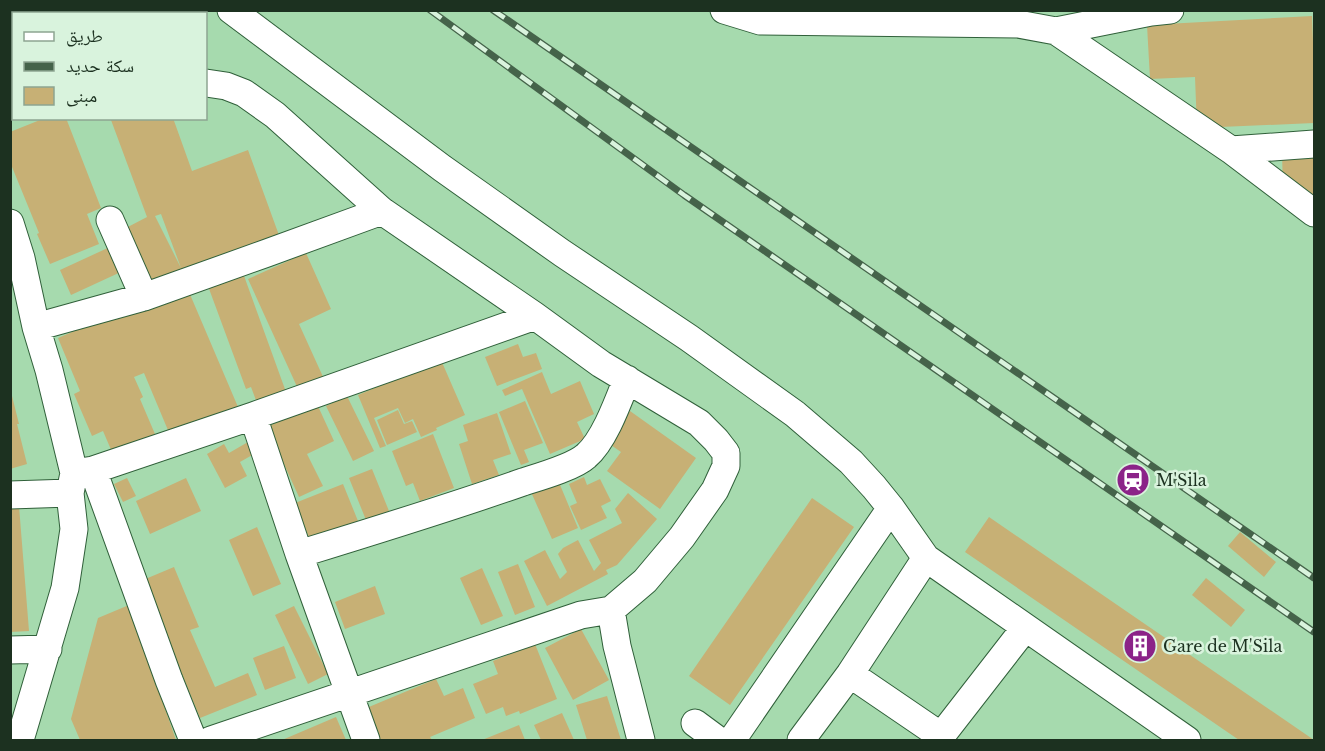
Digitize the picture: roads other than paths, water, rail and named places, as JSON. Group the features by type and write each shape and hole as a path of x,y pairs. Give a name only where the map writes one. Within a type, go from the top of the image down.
{"street":[{"path":"231,10 442,168 795,414 851,462 891,508 926,558 1187,741"},
{"path":"736,12 760,21 1018,24 1056,31 1170,10"},
{"path":"1056,31 1231,150 1314,213"},
{"path":"207,83 226,86 244,93 267,109 382,211 601,364 699,423 726,453 726,466 715,490 682,537 645,581 611,610 581,615 211,741"},
{"path":"1231,150 1314,144"},
{"path":"36,327 144,297 382,211"},
{"path":"110,220 144,297"},
{"path":"10,223 16,259 79,478 169,680 193,741"},
{"path":"10,495 79,478 535,316"},
{"path":"299,554 492,493 565,467 586,457 599,440 615,410 627,380"},
{"path":"253,416 299,554 366,741"},
{"path":"20,741 65,588 79,478"},
{"path":"732,741 891,508"},
{"path":"801,741 850,674 926,558"},
{"path":"611,610 617,646 640,741"},
{"path":"850,674 940,738 1025,628"},
{"path":"10,650 48,649"},
{"path":"695,723 718,741"}],"railway":[{"path":"430,10 684,195 1314,632"},
{"path":"493,10 1314,578"}],"place":[{"name":"M'Sila","path":"1133,480"},
{"name":"Gare de M'Sila","path":"1140,646"}]}
